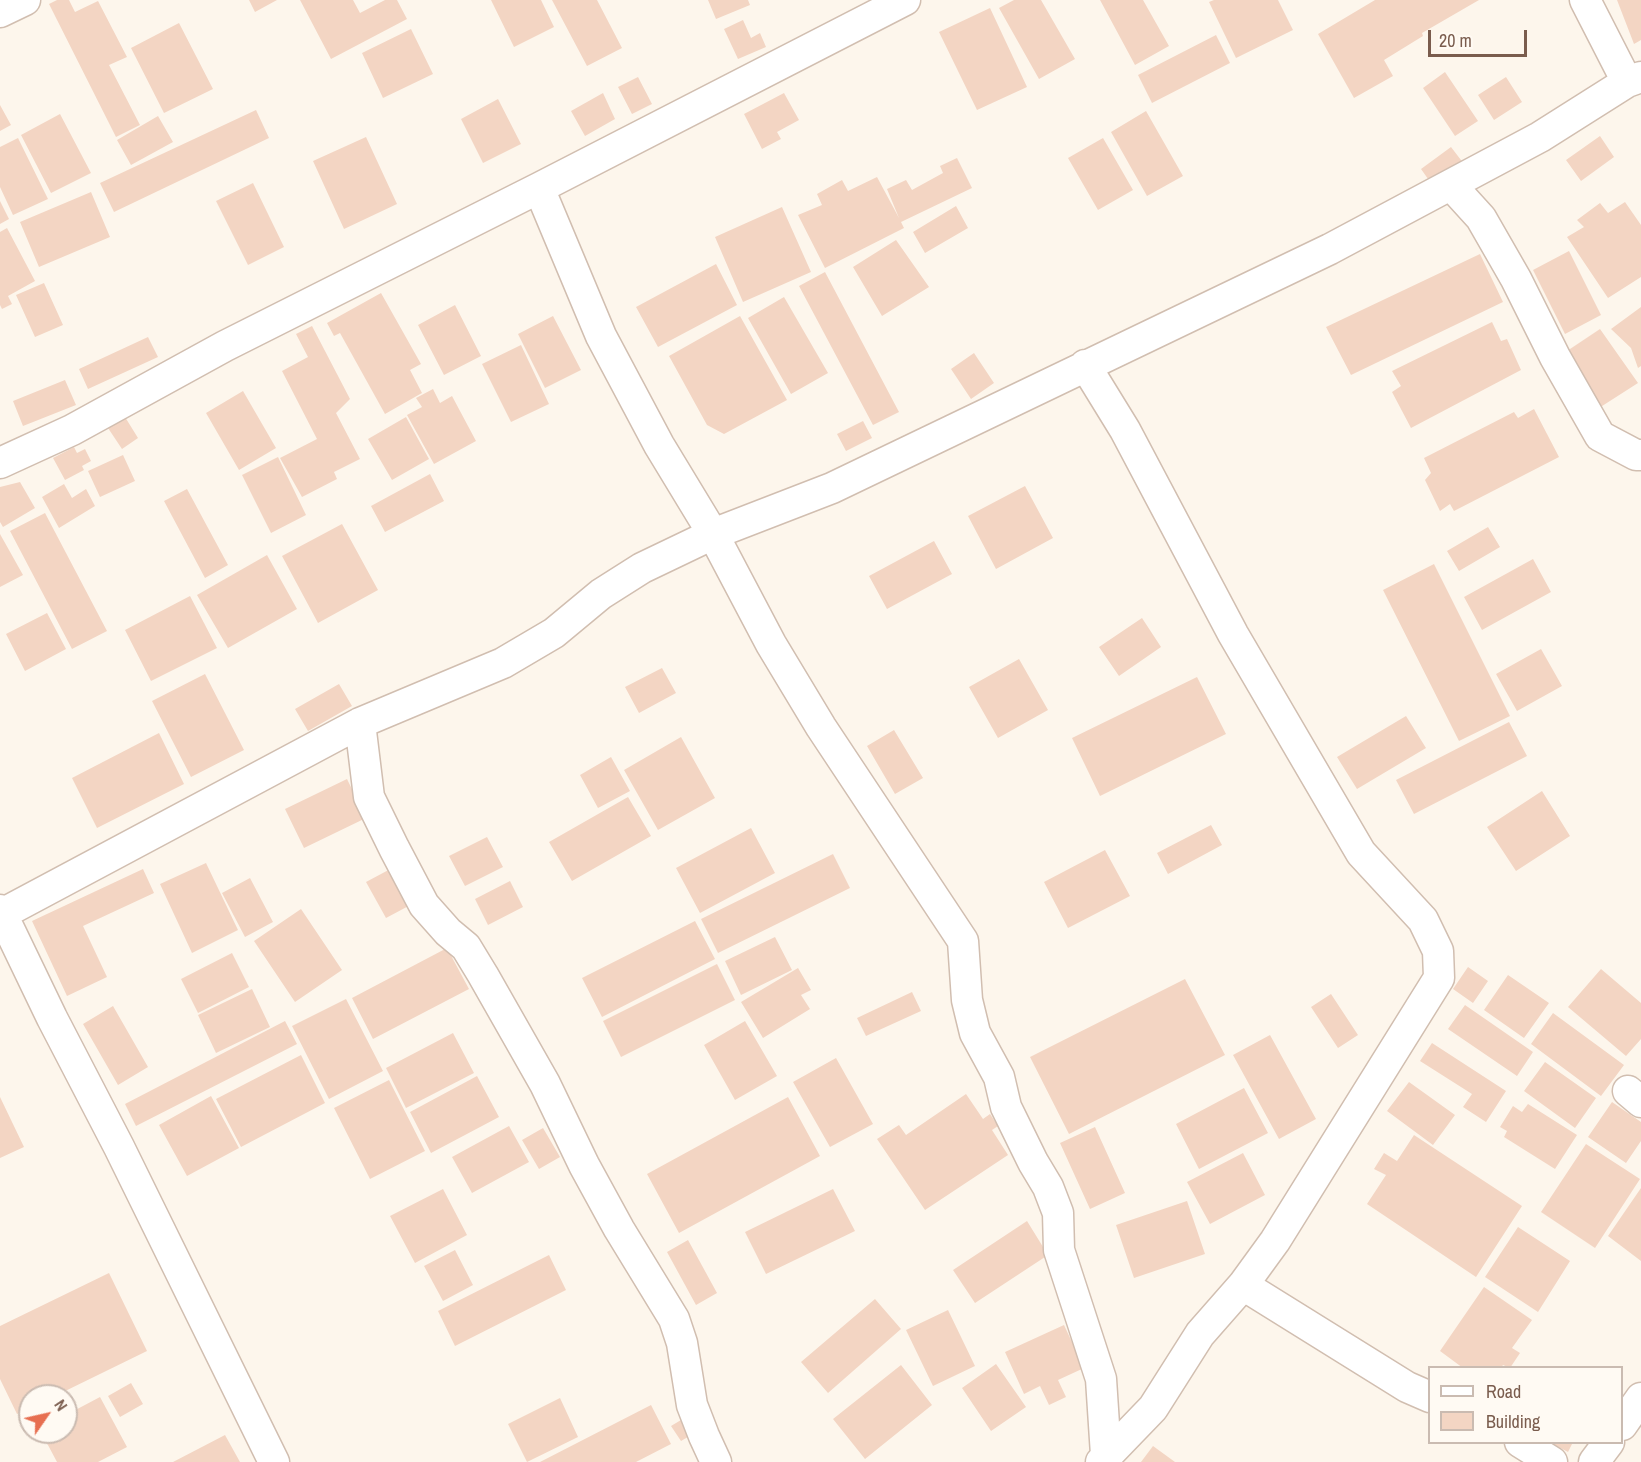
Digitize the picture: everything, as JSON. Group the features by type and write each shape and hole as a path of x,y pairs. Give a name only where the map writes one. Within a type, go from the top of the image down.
{"street":[{"path":"0,12 25,0"},
{"path":"0,463 72,429 236,340 905,0"},
{"path":"274,1462 1,912 360,723 503,663 554,633 601,594 642,568 713,534 832,488 1330,249 1540,137 1634,79 1585,0"},
{"path":"1451,185 1481,218 1516,279 1555,357 1600,435 1636,455 1641,455"},
{"path":"539,188 601,336 659,445 713,534 771,644 821,727 963,941 967,1000 975,1033 999,1077 1006,1107 1048,1187 1058,1213 1059,1250 1101,1379 1103,1459"},
{"path":"1085,365 1125,430 1233,634 1361,853 1423,920 1438,951 1439,978 1275,1241 1243,1285 1200,1334 1152,1408 1103,1459"},
{"path":"360,723 369,797 424,905 448,932 466,947 483,975 545,1083 584,1165 674,1319 682,1343 692,1405 716,1462"},
{"path":"1243,1285 1407,1387 1428,1396"},
{"path":"1623,1424 1641,1398"},
{"path":"1522,1444 1552,1462"},
{"path":"1594,1462 1608,1444"}],"building":[{"path":"57,0 69,0 75,12 98,1 127,57 109,65 140,125 116,137 49,4"},
{"path":"249,0 277,0 255,12"},
{"path":"300,0 353,0 360,13 385,0 397,0 407,19 331,59"},
{"path":"491,0 541,0 554,27 514,47"},
{"path":"552,0 597,0 622,48 587,66"},
{"path":"708,0 748,0 750,5 716,19"},
{"path":"1014,0 1041,0 1075,59 1039,79 999,8"},
{"path":"1100,0 1143,0 1169,46 1135,65"},
{"path":"1214,0 1278,0 1293,30 1236,58 1209,2"},
{"path":"1375,0 1479,0 1422,33 1423,36 1384,60 1393,76 1354,98 1318,34"},
{"path":"1617,0 1641,0 1641,40 1634,44"},
{"path":"990,8 1027,87 977,110 939,32"},
{"path":"743,20 751,38 760,33 766,47 738,59 724,29"},
{"path":"179,23 213,89 164,113 131,48"},
{"path":"411,29 433,74 383,98 362,53"},
{"path":"1216,35 1230,63 1152,103 1138,75"},
{"path":"1445,72 1478,121 1455,136 1423,88"},
{"path":"638,77 652,104 632,114 618,87"},
{"path":"1506,77 1522,102 1494,120 1478,95"},
{"path":"603,93 615,119 585,136 571,111"},
{"path":"784,93 799,120 777,132 781,139 762,149 744,114"},
{"path":"498,99 521,144 483,163 461,119"},
{"path":"0,105 11,125 0,131"},
{"path":"256,110 269,138 114,212 100,183"},
{"path":"1146,111 1183,176 1147,196 1111,132"},
{"path":"60,114 91,173 51,193 21,135"},
{"path":"158,116 173,142 131,165 117,140"},
{"path":"1600,136 1614,157 1581,181 1566,160"},
{"path":"366,137 397,204 344,229 313,161"},
{"path":"18,138 48,199 13,215 0,187 0,147"},
{"path":"1103,138 1133,190 1098,210 1068,158"},
{"path":"1451,147 1464,164 1433,186 1421,169"},
{"path":"957,158 972,188 901,222 904,228 825,268 798,215 822,205 817,194 842,180 848,191 877,177 899,218 887,189 906,180 912,190 943,173 940,166"},
{"path":"253,183 284,247 248,265 216,201"},
{"path":"91,192 110,237 39,267 20,222"},
{"path":"0,201 9,219 0,224"},
{"path":"1625,202 1641,225 1641,277 1608,298 1567,237 1584,227 1577,220 1600,203 1608,213"},
{"path":"956,206 968,228 925,253 913,232"},
{"path":"782,207 811,272 743,302 715,237"},
{"path":"7,228 35,281 8,296 12,304 2,309 0,305 0,232"},
{"path":"896,240 929,287 882,316 853,267"},
{"path":"1569,251 1601,315 1565,334 1533,270"},
{"path":"1480,254 1503,302 1351,375 1326,327"},
{"path":"716,264 737,305 658,347 636,307"},
{"path":"825,272 899,412 873,425 799,286"},
{"path":"44,283 63,325 35,337 16,295"},
{"path":"381,293 421,364 410,370 422,393 385,414 340,333 334,336 327,323"},
{"path":"784,297 828,373 791,394 748,318"},
{"path":"455,305 481,356 444,375 418,325"},
{"path":"1641,307 1641,366 1638,368 1631,348 1611,329"},
{"path":"553,316 581,370 545,388 518,334"},
{"path":"740,316 787,400 724,434 707,425 669,356"},
{"path":"1492,322 1501,341 1507,339 1521,370 1411,428 1392,392 1401,386 1392,371"},
{"path":"312,326 350,399 336,413 360,459 334,472 337,479 302,497 280,458 317,439 282,371 308,357 296,334"},
{"path":"1600,329 1638,383 1599,408 1564,353"},
{"path":"148,337 158,357 88,389 79,369"},
{"path":"521,345 549,404 511,422 482,364"},
{"path":"974,353 994,383 971,399 951,369"},
{"path":"65,380 76,405 23,426 13,401"},
{"path":"433,389 440,403 452,396 476,441 434,464 407,415 422,407 416,398"},
{"path":"243,391 276,448 239,470 206,413"},
{"path":"1534,409 1559,457 1454,511 1450,504 1440,511 1425,480 1431,473 1424,458 1514,412 1518,418"},
{"path":"125,417 138,438 122,449 108,428"},
{"path":"406,417 429,459 392,480 368,439"},
{"path":"863,421 872,438 846,451 837,434"},
{"path":"74,447 77,453 85,449 91,461 82,466 84,470 65,480 53,458"},
{"path":"123,455 135,481 100,497 88,471"},
{"path":"278,457 306,515 271,533 242,475"},
{"path":"430,474 444,501 385,532 371,506"},
{"path":"20,482 35,508 3,527 0,522 0,487"},
{"path":"64,484 72,498 86,489 95,506 59,528 42,497"},
{"path":"1025,486 1053,538 996,569 968,516"},
{"path":"187,489 228,565 205,578 164,501"},
{"path":"45,513 107,631 72,649 10,531"},
{"path":"342,524 378,590 318,623 282,556"},
{"path":"1488,527 1500,547 1459,571 1447,551"},
{"path":"0,534 23,575 0,587"},
{"path":"934,541 952,574 887,609 869,576"},
{"path":"267,555 297,609 228,648 197,595"},
{"path":"1533,559 1551,592 1482,630 1464,597"},
{"path":"1434,564 1510,716 1459,741 1383,590"},
{"path":"190,596 217,648 151,681 125,630"},
{"path":"47,613 66,649 25,671 6,634"},
{"path":"1142,618 1161,647 1119,676 1099,647"},
{"path":"1541,649 1562,686 1517,711 1496,674"},
{"path":"1019,659 1048,710 998,738 969,687"},
{"path":"662,668 676,693 639,713 625,687"},
{"path":"205,674 244,750 191,777 152,701"},
{"path":"1197,677 1226,734 1100,796 1072,738"},
{"path":"339,684 352,706 308,731 295,709"},
{"path":"1406,716 1426,748 1357,789 1337,757"},
{"path":"1509,722 1527,756 1414,814 1396,780"},
{"path":"894,730 923,778 895,794 867,746"},
{"path":"159,733 184,784 97,828 72,778"},
{"path":"681,737 715,798 658,830 624,770"},
{"path":"611,757 630,791 598,808 580,775"},
{"path":"347,779 366,818 304,848 285,809"},
{"path":"1542,791 1570,836 1516,871 1487,827"},
{"path":"628,797 651,836 572,881 549,842"},
{"path":"1211,825 1222,845 1168,874 1157,853"},
{"path":"751,828 775,873 700,913 676,868"},
{"path":"487,837 503,867 465,886 449,856"},
{"path":"1105,850 1130,896 1068,928 1044,882"},
{"path":"833,854 850,888 718,953 701,919"},
{"path":"206,863 238,930 192,953 160,884"},
{"path":"396,866 416,902 386,918 366,882"},
{"path":"143,869 154,893 83,926 107,977 67,996 32,921"},
{"path":"250,878 273,922 245,937 222,893"},
{"path":"510,881 523,907 488,925 475,899"},
{"path":"301,909 342,970 295,1002 254,941"},
{"path":"695,921 715,959 602,1017 582,978"},
{"path":"775,937 792,970 741,995 725,961"},
{"path":"447,948 469,989 373,1039 352,998"},
{"path":"232,953 249,987 198,1013 181,979"},
{"path":"717,964 735,1000 621,1057 603,1021"},
{"path":"1468,967 1488,981 1473,1003 1453,989"},
{"path":"798,968 811,990 801,995 810,1009 763,1038 741,1002"},
{"path":"1601,969 1641,1003 1641,1039 1626,1056 1568,1007"},
{"path":"1508,975 1549,1003 1524,1038 1484,1010"},
{"path":"1185,979 1225,1055 1069,1134 1030,1057"},
{"path":"252,989 270,1027 216,1053 198,1015"},
{"path":"912,992 921,1011 866,1036 857,1018"},
{"path":"1331,994 1358,1035 1338,1048 1311,1007"},
{"path":"346,999 383,1071 329,1099 292,1026"},
{"path":"1465,1005 1533,1052 1517,1076 1448,1029"},
{"path":"113,1006 148,1067 118,1085 83,1024"},
{"path":"1553,1013 1624,1065 1601,1096 1531,1044"},
{"path":"285,1021 297,1044 136,1126 125,1104"},
{"path":"745,1021 777,1076 735,1100 704,1045"},
{"path":"453,1033 474,1073 406,1108 386,1068"},
{"path":"1270,1035 1316,1119 1279,1139 1233,1055"},
{"path":"1432,1043 1506,1091 1486,1122 1463,1107 1472,1094 1420,1061"},
{"path":"301,1055 325,1103 241,1147 216,1099"},
{"path":"836,1058 873,1124 830,1147 793,1082"},
{"path":"1545,1062 1596,1098 1575,1128 1524,1091"},
{"path":"477,1076 499,1117 431,1153 410,1112"},
{"path":"389,1080 425,1151 370,1179 334,1108"},
{"path":"1409,1082 1455,1115 1433,1145 1387,1111"},
{"path":"1244,1088 1268,1133 1199,1169 1176,1124"},
{"path":"966,1094 983,1119 990,1114 998,1126 992,1130 1008,1155 925,1210 877,1139 899,1125 906,1135"},
{"path":"211,1096 239,1148 187,1176 159,1125"},
{"path":"0,1097 24,1147 0,1158"},
{"path":"788,1097 820,1156 679,1233 647,1174"},
{"path":"1612,1102 1641,1122 1641,1141 1626,1163 1588,1137"},
{"path":"1528,1104 1577,1135 1555,1169 1504,1137 1507,1131 1500,1127 1513,1106 1522,1112"},
{"path":"509,1126 529,1162 472,1193 452,1157"},
{"path":"1095,1127 1125,1193 1090,1209 1060,1143"},
{"path":"543,1128 560,1157 539,1169 522,1140"},
{"path":"1414,1135 1522,1206 1476,1277 1367,1204 1386,1175 1374,1169 1384,1153 1397,1161"},
{"path":"1586,1144 1640,1179 1595,1248 1541,1212"},
{"path":"1243,1153 1265,1195 1210,1224 1187,1182"},
{"path":"1641,1188 1641,1261 1608,1236"},
{"path":"443,1189 467,1235 415,1263 390,1216"},
{"path":"833,1189 855,1231 766,1274 745,1232"},
{"path":"1187,1201 1205,1254 1134,1278 1116,1225"},
{"path":"1027,1221 1048,1255 975,1303 953,1270"},
{"path":"1518,1227 1570,1261 1538,1312 1485,1277"},
{"path":"688,1240 717,1293 696,1305 667,1252"},
{"path":"455,1250 473,1285 443,1301 424,1266"},
{"path":"549,1255 566,1290 455,1346 438,1311"},
{"path":"109,1273 147,1351 78,1385 18,1384 17,1414 0,1379 0,1326"},
{"path":"1484,1287 1532,1320 1512,1348 1520,1353 1511,1366 1460,1366 1440,1351"},
{"path":"875,1299 901,1329 828,1393 801,1362"},
{"path":"948,1310 975,1366 933,1386 906,1330"},
{"path":"1064,1325 1084,1368 1058,1380 1066,1397 1049,1405 1040,1386 1024,1394 1005,1352"},
{"path":"996,1364 1026,1407 991,1431 962,1388"},
{"path":"901,1365 932,1405 865,1459 833,1419"},
{"path":"131,1383 143,1404 120,1417 108,1396"},
{"path":"100,1397 127,1447 98,1462 57,1462 47,1444 78,1444 78,1409"},
{"path":"560,1398 578,1437 527,1462 508,1424"},
{"path":"651,1405 671,1444 636,1462 540,1462"},
{"path":"691,1414 700,1430 681,1441 671,1426"},
{"path":"225,1435 240,1462 173,1462"},
{"path":"1553,1444 1572,1444 1568,1452"},
{"path":"1153,1446 1175,1462 1141,1462"}]}
